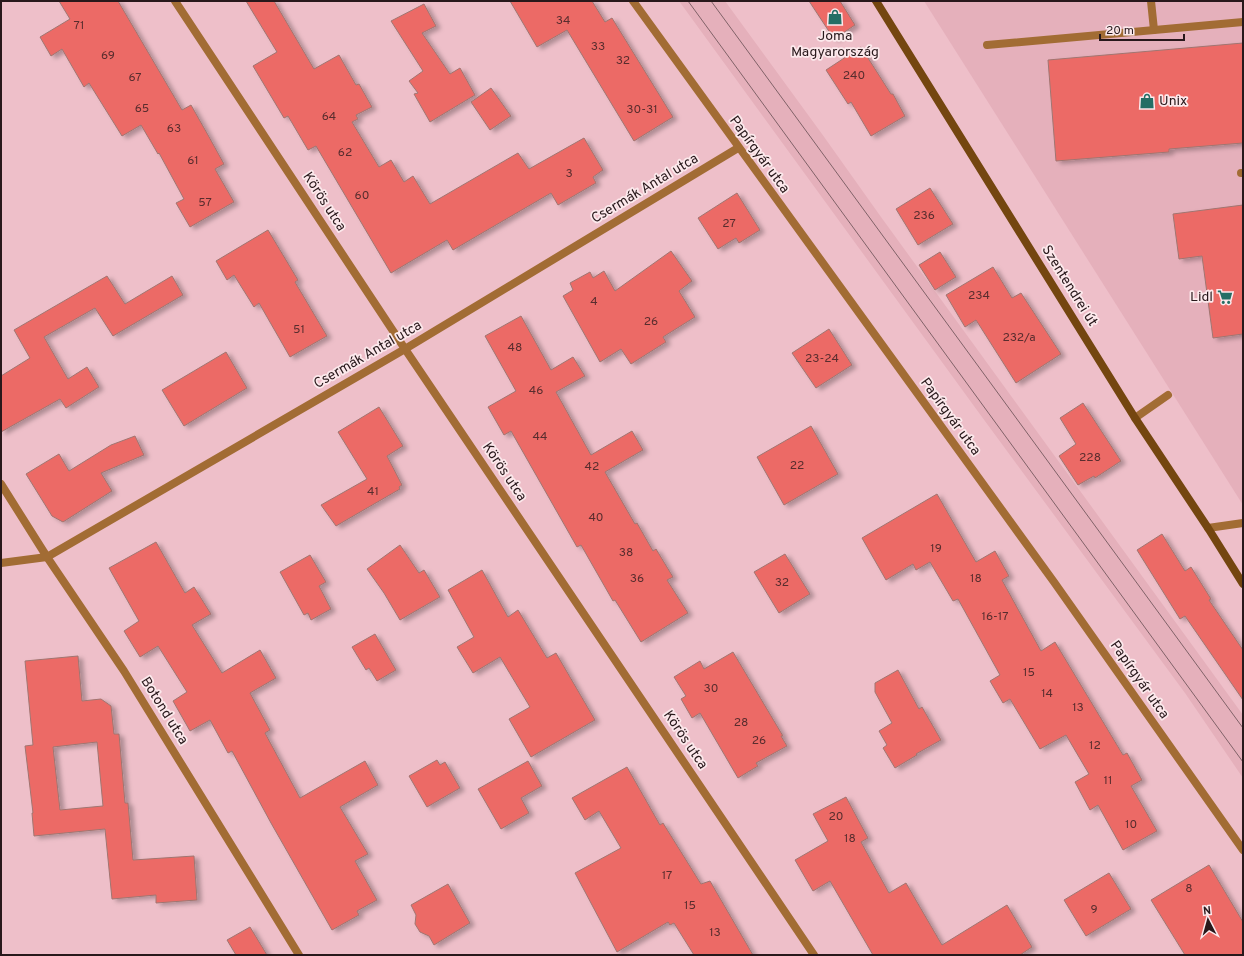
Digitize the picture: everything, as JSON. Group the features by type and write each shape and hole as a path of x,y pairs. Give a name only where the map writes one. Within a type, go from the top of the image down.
{"main road":[{"name":"Szentendrei út","path":"876,1 1135,418 1208,528 1243,584"}],"street":[{"name":"Körös utca","path":"175,1 405,349 814,955"},
{"name":"Papírgyár utca","path":"633,1 738,148 1050,576 1243,850"},
{"path":"1151,1 1154,30"},
{"path":"987,45 1243,22"},
{"name":"Csermák Antal utca","path":"1,563 47,557 405,349 738,148"},
{"path":"1135,418 1168,395"},
{"name":"Botond utca","path":"1,484 47,557 124,671 299,955"},
{"path":"1208,528 1243,523"}],"shaded area":[{"path":"679,1 725,1 822,134 1243,715 1243,778 1185,693"},
{"path":"924,1 1243,1 1243,505"}],"building":[{"path":"59,1 118,1 182,110 191,105 224,164 215,169 234,202 190,227 176,203 184,199 159,153 158,154 141,125 122,136 89,83 84,87 62,49 51,56 40,37 70,19"},
{"path":"246,1 274,1 314,69 339,55 356,85 359,84 372,107 356,115 358,119 352,122 379,167 391,160 404,182 413,176 430,204 518,153 529,169 584,138 603,170 593,177 596,183 558,205 551,193 453,250 447,240 391,273 316,146 308,150 288,116 284,118 253,66 277,52"},
{"path":"510,1 592,1 605,22 612,18 673,117 634,141 567,30 537,47"},
{"name":"Joma Magyarország","path":"809,1 840,1 855,25 834,39"},
{"path":"424,4 436,26 422,33 450,74 460,68 475,95 430,122 414,94 418,93 409,81 423,71 391,21"},
{"name":"Unix","path":"1243,43 1243,143 1169,149 1169,152 1056,161 1048,60"},
{"path":"861,47 891,94 893,94 905,116 871,136 851,102 848,104 826,70"},
{"path":"491,88 511,116 490,130 471,102"},
{"path":"930,188 953,224 918,245 896,209"},
{"path":"737,193 760,230 739,243 736,238 718,249 698,218"},
{"name":"Lidl","path":"1243,205 1243,334 1213,338 1202,256 1179,259 1173,214"},
{"path":"268,230 298,280 295,282 327,336 290,357 259,303 254,307 234,275 227,280 216,261"},
{"path":"671,251 692,281 679,291 695,317 663,337 666,342 631,364 621,349 600,362 563,296 573,290 570,283 590,272 593,278 604,271 615,291"},
{"path":"940,252 956,277 935,290 919,265"},
{"path":"993,267 1012,298 1021,293 1061,354 1016,383 976,320 965,327 946,295"},
{"path":"107,276 125,304 172,276 183,295 113,336 95,308 44,337 68,379 87,367 99,387 66,408 60,399 1,432 1,376 30,358 14,330"},
{"path":"521,316 551,370 573,357 585,376 556,392 591,455 632,431 643,450 605,472 635,524 637,523 653,551 656,549 673,577 667,580 688,613 641,642 615,600 613,601 581,545 577,547 511,431 504,435 488,407 516,391 485,336"},
{"path":"829,329 852,365 816,388 792,353"},
{"path":"226,352 247,388 184,426 162,390"},
{"path":"1083,403 1121,461 1095,478 1094,476 1078,485 1059,456 1076,444 1060,418"},
{"path":"379,407 403,446 387,456 402,485 399,487 400,489 336,526 321,505 367,479 338,432"},
{"path":"811,426 838,474 784,505 757,457"},
{"path":"135,436 144,455 101,473 112,491 63,522 52,516 26,474 59,454 69,471 111,445"},
{"path":"937,494 976,562 995,551 1009,576 1002,580 1041,651 1055,642 1123,755 1127,753 1142,780 1131,786 1157,831 1123,850 1098,805 1090,810 1075,782 1089,774 1066,735 1040,749 1010,699 1003,703 990,681 1000,675 958,599 953,601 930,562 916,570 913,564 886,580 862,538"},
{"path":"1162,534 1185,571 1191,567 1211,599 1209,600 1243,650 1243,700 1185,616 1180,619 1137,550"},
{"path":"156,542 185,593 194,587 211,614 192,625 222,673 260,650 276,678 250,693 270,730 265,733 300,798 365,761 378,785 340,807 368,854 355,861 377,900 357,911 359,915 332,930 232,751 228,753 210,720 190,731 173,701 187,692 158,646 140,657 124,631 139,621 109,568"},
{"path":"400,545 419,573 424,570 440,597 400,620 384,593 367,569"},
{"path":"785,554 810,594 779,613 754,572"},
{"path":"310,555 326,582 319,586 331,609 311,620 308,613 304,615 280,572"},
{"path":"482,570 508,617 518,610 547,658 556,653 595,720 531,757 509,719 530,707 500,657 473,673 457,647 474,637 448,590"},
{"path":"375,634 396,670 377,681 369,668 366,670 352,647"},
{"path":"733,652 783,736 781,736 787,746 756,763 758,766 738,778 700,713 692,718 681,699 686,696 674,677 700,661 704,669"},
{"path":"78,656 82,701 101,699 111,706 114,734 119,734 125,803 128,803 133,860 194,856 197,900 156,903 156,895 112,899 105,829 34,836 33,813 25,746 33,745 25,661","holes":["97,742 103,806 60,810 53,747"]},
{"path":"898,670 919,709 922,707 941,740 895,768 883,748 887,745 879,731 892,723 875,692 875,683"},
{"path":"437,760 440,765 445,762 460,788 427,807 409,776"},
{"path":"528,761 542,786 521,798 529,813 501,829 478,789"},
{"path":"627,767 660,825 663,823 701,884 710,881 753,955 694,955 674,923 670,925 668,922 617,952 575,873 621,848 599,811 585,820 572,798"},
{"path":"846,797 868,838 861,842 889,893 906,883 942,945 1007,905 1032,947 1020,955 873,955 830,881 813,891 795,860 828,841 813,814"},
{"path":"1209,865 1243,922 1243,955 1185,955 1151,900"},
{"path":"1109,873 1131,909 1086,936 1064,900"},
{"path":"448,884 470,923 434,945 429,936 420,932 415,924 416,915 411,905"},
{"path":"250,927 267,955 236,955 227,940"}],"tram line":[{"path":"688,1 1243,762"},
{"path":"711,1 1243,728"}],"place":[{"name":"Joma Magyarország","path":"835,17"},
{"name":"Unix","path":"1147,101"},
{"name":"Lidl","path":"1225,297"}]}
